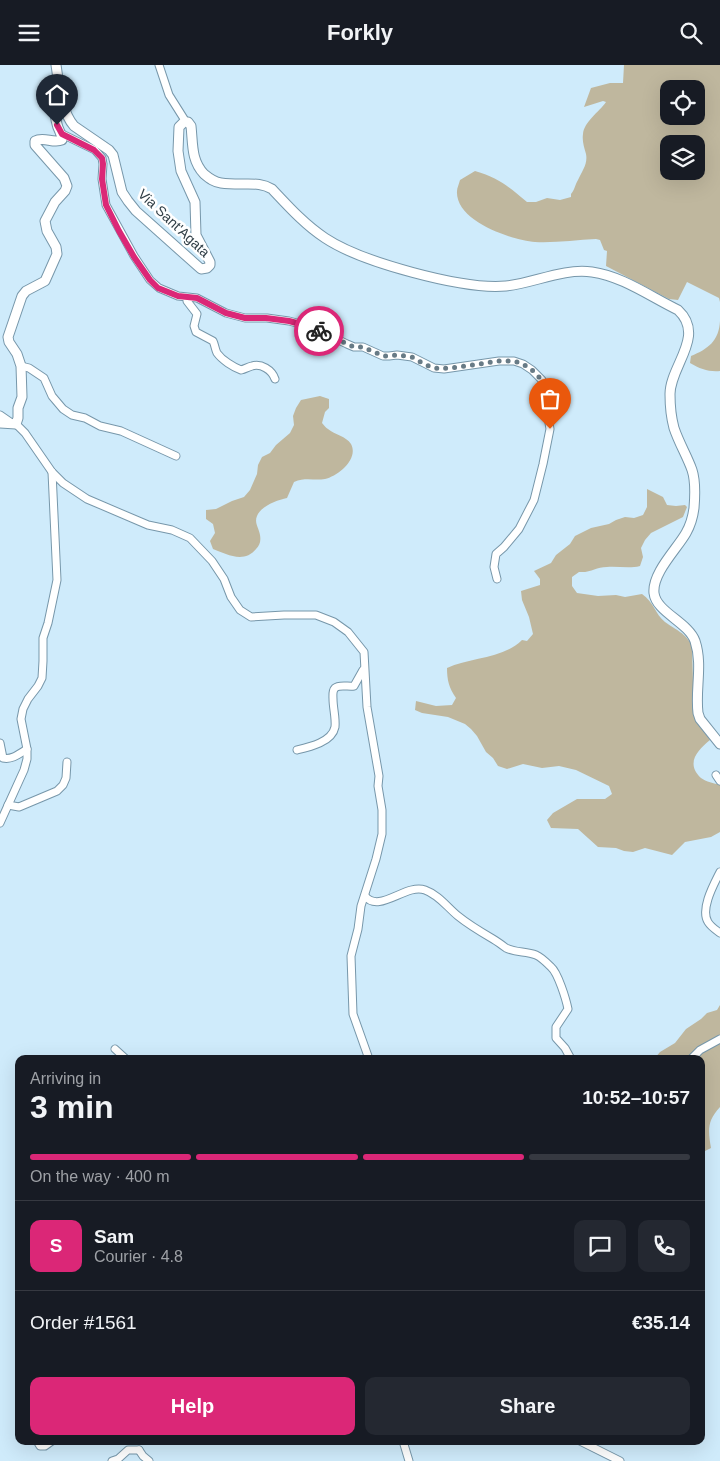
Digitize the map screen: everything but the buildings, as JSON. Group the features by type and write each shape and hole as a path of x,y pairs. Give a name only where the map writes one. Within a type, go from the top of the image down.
{"street":[{"path":"15,424 18,421 18,408 22,397 20,366 17,354 9,342 8,332 22,296 26,291 45,281 57,254 56,247 47,231 45,221 55,202 65,191 66,186 64,178 36,147 35,141 41,139 57,142 62,140 56,116 55,98 59,86 56,65"},
{"path":"159,65 169,95 186,122 191,126 193,154 196,162 210,179 221,183 258,184 272,189 317,233 343,248 403,269 479,285 507,286 583,271 594,272 616,277 678,310 683,315 688,331 686,348 672,379 670,401 674,428 692,471 694,509 686,533 661,571 654,591 658,602 669,614 686,627 694,639 698,654 698,713 700,719 720,744"},
{"name":"Via Sant'Agata","path":"59,86 70,121 113,155 122,192 128,201 136,211 203,269 208,267 210,262 196,235 195,202 184,179 179,162 179,127 182,123 186,122"},
{"path":"62,134 94,150 102,158 102,179 106,205 129,248 150,280 158,288 187,297 197,298 226,313 245,318 281,320 312,327 354,347 363,347 383,356 412,357 434,368 444,369 499,361 514,361 532,370 542,380 550,429 548,440 534,500 519,529 496,554 494,567 497,579"},
{"path":"187,297 187,301 196,314 194,326 196,332 213,341 221,357 235,368 241,370 257,365 269,370 275,379"},
{"path":"20,366 44,378 52,396 63,409 72,415 85,418 100,426 121,431 176,456"},
{"path":"0,415 25,433 52,473 86,499 148,525 172,530 190,538 212,561 240,610 251,617 316,615 334,622 348,632 364,652 366,707 378,768 382,810 382,834 361,906 358,929 351,956 353,1014 368,1055"},
{"path":"0,423 15,424"},
{"path":"0,823 24,770 27,759 21,719 28,699 38,687 42,678 43,638 57,580 52,473"},
{"path":"297,750 310,747 330,736 335,724 333,693 335,688 337,686 354,686 364,670"},
{"path":"0,743 3,758 8,759 27,749"},
{"path":"8,805 19,807 57,791 63,785 66,778 67,762"},
{"path":"720,872 707,899 706,919 720,933"},
{"path":"364,896 371,901 385,901 405,891 423,889 436,895 463,920 505,947 516,952 537,955 552,967 557,974 566,1000 568,1009 556,1027 555,1033 556,1038 569,1055"},
{"path":"695,1055 700,1050 720,1039"},
{"path":"115,1049 122,1055"},
{"path":"140,1445 139,1450 149,1461"},
{"path":"404,1445 408,1461"},
{"path":"588,1445 620,1461"},
{"path":"112,1461 118,1459 128,1450 139,1450"}],"shaded area":[{"path":"624,65 720,65 720,302 719,298 687,282 678,300 669,299 606,266 607,251 604,250 600,240 535,242 512,237 499,233 474,220 459,202 457,191 460,180 475,171 503,183 527,202 536,202 547,198 560,200 571,197 586,161 583,144 584,130 589,121 606,102 603,101 584,107 591,88 610,83 623,83"},
{"path":"720,321 720,371 705,370 690,363 691,356 703,350 715,339"},
{"path":"320,396 329,399 329,408 325,412 322,423 327,429 346,439 351,444 353,450 350,461 341,471 325,479 294,482 287,498 274,502 262,509 256,521 260,543 251,554 241,557 213,549 210,541 215,533 213,524 206,519 206,510 216,509 244,497 250,490 262,457 270,453 290,433 294,425 293,416 301,400"},
{"path":"647,489 663,497 667,505 685,505 687,507 683,517 651,533 641,548 643,557 640,566 603,567 587,572 579,572 572,577 572,586 577,593 598,596 616,595 625,597 642,594 662,619 684,635 692,646 694,717 710,740 695,757 694,767 701,778 720,785 720,832 711,837 685,842 672,855 645,848 633,852 616,848 598,847 578,829 551,828 547,820 553,813 577,799 605,799 612,794 609,786 576,770 559,766 542,768 523,764 507,769 498,766 486,752 477,736 465,724 448,717 415,710 416,701 436,706 452,705 456,698 449,684 447,668 506,651 522,640 527,641 533,634 521,591 540,585 540,579 534,571 551,563 556,555 570,544 575,536 591,528 609,524 625,517 634,518 643,515 647,507"},
{"path":"720,1005 720,1107 711,1121 709,1136 711,1148 705,1151 705,1055 657,1055 675,1043 686,1029 707,1013 717,1010"}],"way so far":[{"path":"319,331 354,347 363,347 376,354 412,357 426,365 439,369 499,361 514,361 523,364 542,380 550,429"}],"route":[{"path":"57,125 62,134 94,150 102,158 103,191 106,205 134,257 158,288 178,296 197,298 226,313 245,318 289,321 312,327 319,331"}]}
